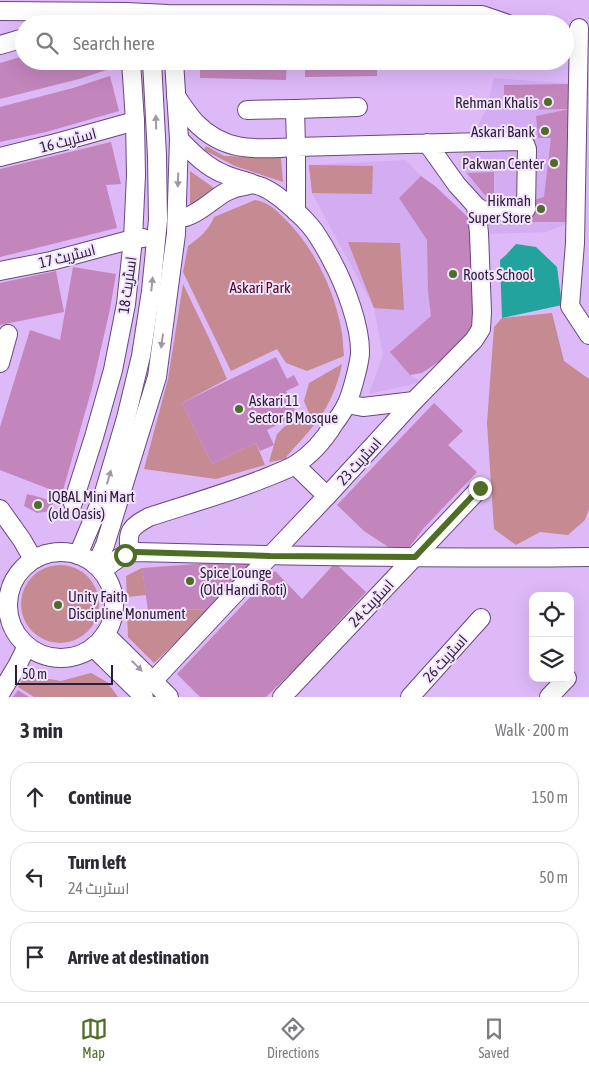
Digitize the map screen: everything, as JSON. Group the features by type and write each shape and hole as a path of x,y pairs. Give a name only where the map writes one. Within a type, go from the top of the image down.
{"street":[{"path":"0,11 482,15"},
{"path":"578,28 583,95 582,244 570,306 589,335"},
{"path":"0,45 15,41"},
{"name":"اسٹریٹ 18","path":"73,503 113,370 126,304 133,239 136,176 132,70"},
{"path":"78,554 103,496 142,356 158,220 152,70"},
{"path":"99,568 157,376 176,234 179,139 175,70"},
{"path":"176,96 194,121 214,138 232,146 254,149 427,143 520,141 525,144 526,149 526,209 524,212 488,211 476,206 457,186 427,143"},
{"path":"247,110 358,107"},
{"path":"295,109 296,212"},
{"name":"اسٹریٹ 16","path":"0,157 135,121"},
{"path":"130,552 128,536 131,530 136,524 149,517 270,476 306,458 316,448 347,404 360,355 358,335 344,285 314,230 274,193 256,184 224,174 208,165 179,139"},
{"path":"186,217 229,189 256,184"},
{"name":"اسٹریٹ 23","path":"153,681 414,401 474,340 481,329 482,312 476,206"},
{"name":"اسٹریٹ 17","path":"0,271 51,261 133,239 156,238"},
{"path":"0,363 8,334"},
{"path":"347,404 363,408 414,401"},
{"path":"295,465 327,496"},
{"name":"اسٹریٹ 24","path":"282,697 480,488"},
{"path":"0,509 34,559"},
{"path":"55,552 78,554 99,568 110,585 114,602 112,618 99,640 81,654 53,657 39,653 27,646 19,638 9,619 4,603 16,575 34,559 44,554 55,552"},
{"path":"99,568 130,552 270,556 589,557"},
{"name":"اسٹریٹ 26","path":"410,697 481,618"},
{"path":"99,640 153,681 169,697"},
{"path":"99,640 136,694"},
{"path":"0,694 27,646"},
{"path":"548,697 563,682"}],"shaded area":[{"path":"494,78 569,84 566,224 547,232 486,234 461,158 486,110"},
{"path":"406,160 421,176 399,198 427,240 431,316 390,352 410,375 421,382 369,394 383,355 374,308 312,193 309,165"},
{"path":"516,244 536,247 557,267 562,305 502,318 500,260"}],"green space":[{"path":"206,146 224,156 281,158 283,182 235,166 204,150"},
{"path":"309,165 373,166 372,194 312,193"},
{"path":"190,171 214,188 190,207"},
{"name":"Askari Park","path":"255,200 268,204 281,215 305,242 314,256 322,271 339,317 344,356 307,371 286,363 277,349 231,371 183,272 188,246 200,237 214,217"},
{"path":"348,242 400,243 404,310 374,308"},
{"path":"183,284 227,379 182,403 212,464 256,443 265,465 216,479 144,469 168,379"},
{"path":"552,313 564,361 589,379 589,509 585,520 568,535 540,532 516,545 494,529 487,423 494,327 502,318"},
{"path":"342,364 332,395 319,419 286,459 269,462 277,434 284,427 309,413 304,401 309,383"},
{"path":"60,565 75,568 87,577 96,589 99,604 96,619 87,631 75,640 60,643 45,640 33,631 24,619 21,604 24,589 33,577 45,568"},
{"path":"142,568 146,595 127,597 126,576"},
{"path":"211,609 154,663 128,637 127,612"},
{"path":"91,673 107,682 118,697 34,697 18,687 25,675 61,681"}],"building":[{"path":"15,59 15,70 107,70 0,99 0,63"},
{"path":"200,70 287,70 286,80 200,78"},
{"path":"305,70 377,70 377,76 305,77"},
{"path":"110,76 119,111 46,132 0,142 0,107 73,88"},
{"path":"569,84 570,109 504,110 504,85"},
{"path":"570,109 566,222 530,222 530,201 544,197 551,138 538,138 536,116"},
{"path":"111,142 121,184 106,185 117,228 0,257 0,169"},
{"path":"494,172 494,197 488,199 467,173"},
{"name":"Roots School","path":"421,176 435,186 471,220 479,323 447,356 422,373 410,375 390,352 431,316 428,291 427,240 399,198"},
{"path":"73,267 116,274 92,388 62,494 0,470 0,427 30,330 60,340"},
{"path":"56,271 64,312 0,325 0,283"},
{"name":"Askari 11 Sector B Mosque","path":"276,357 287,379 294,375 299,385 286,391 297,415 267,430 274,445 260,451 256,443 212,464 182,403"},
{"path":"434,403 463,431 448,445 477,472 423,529 408,549 396,552 364,531 337,505"},
{"name":"IQBAL Mini Mart (old Oasis)","path":"27,494 53,503 50,511 37,513 24,506"},
{"name":"Spice Lounge (Old Handi Roti)","path":"254,561 211,609 148,611 142,568"},
{"path":"335,563 366,592 297,667 266,697 200,697 177,674 275,571 302,599"},
{"path":"18,690 29,697 13,697"}],"place":[{"name":"Rehman Khalis","path":"548,102"},
{"name":"Askari Bank","path":"545,131"},
{"name":"Pakwan Center","path":"554,163"},
{"name":"Hikmah Super Store","path":"541,209"},
{"name":"Roots School","path":"453,274"},
{"name":"Askari 11 Sector B Mosque","path":"239,409"},
{"name":"IQBAL Mini Mart (old Oasis)","path":"38,505"},
{"name":"Spice Lounge (Old Handi Roti)","path":"190,581"},
{"name":"Unity Faith Discipline Monument","path":"58,605"}],"route":[{"path":"125,555 130,552 136,552 270,556 415,557 480,488"}]}
